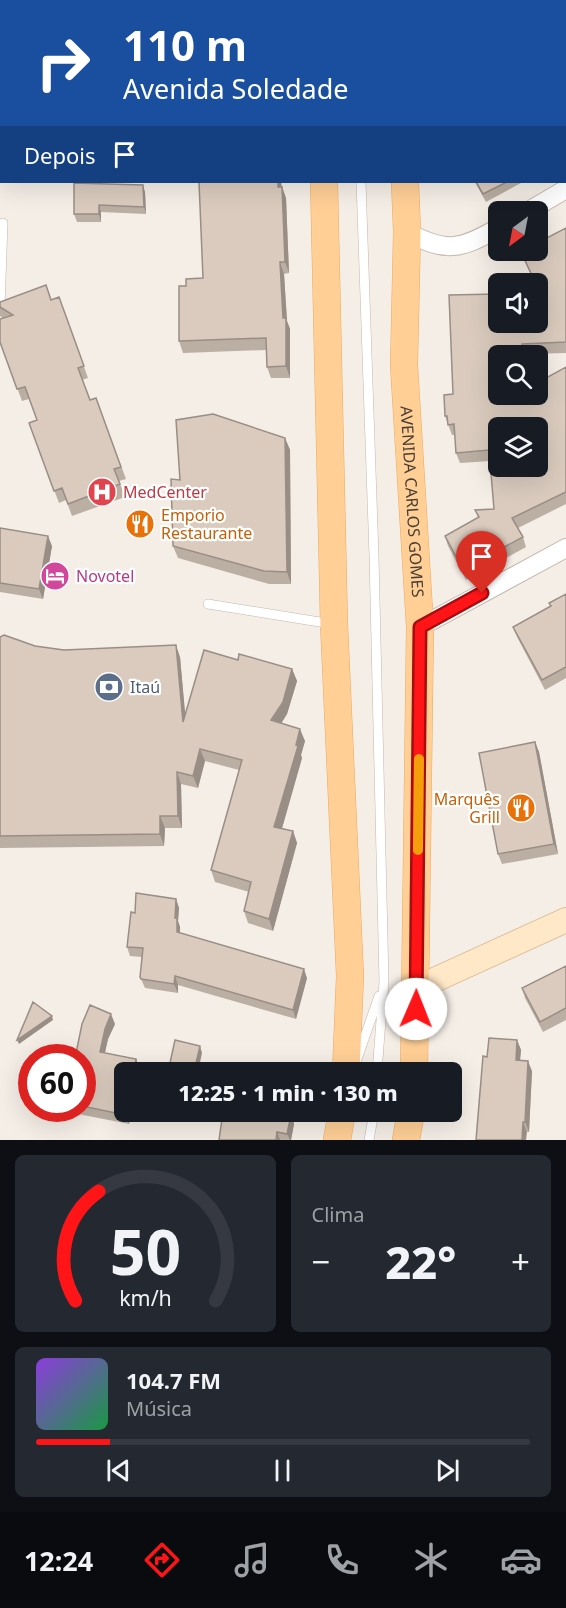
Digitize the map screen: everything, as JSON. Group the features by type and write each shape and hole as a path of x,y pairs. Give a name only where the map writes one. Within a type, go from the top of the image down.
{"main road":[{"path":"324,183 334,624 350,976 346,1062"},
{"name":"AVENIDA CARLOS GOMES","path":"405,183 407,232 404,365 420,627 414,1062"},
{"path":"337,1140 340,1122"},
{"path":"406,1140 409,1122"}],"street":[{"path":"546,201 566,189"},
{"path":"407,232 427,243 448,248 474,242 488,234"},
{"path":"420,627 566,548"},
{"path":"417,988 566,920"}],"lane":[{"path":"361,183 374,556 384,982 378,1062"},
{"path":"0,308 3,224"},
{"path":"208,604 334,624"},
{"path":"356,1062 384,982"},
{"path":"369,1140 372,1122"}],"building":[{"path":"74,183 143,185 144,207 99,205 99,214 74,214"},
{"path":"199,183 278,183 278,187 282,187 285,262 280,262 283,318 286,318 286,366 267,367 266,338 179,341 179,286 186,286 186,279 203,278"},
{"path":"477,183 505,183 483,194"},
{"path":"566,228 566,342 488,345 488,405 548,405 548,377 566,367 566,492 512,518 523,537 463,569 445,536 479,517 475,510 494,509 491,477 548,477 548,417 488,417 488,450 456,453 454,424 448,425 444,395 453,394 449,295 488,294 488,333 548,333 548,273 531,273 525,261 548,261 548,237"},
{"path":"46,285 51,300 59,297 84,366 78,368 90,400 96,398 121,467 114,469 120,484 68,504 62,488 54,491 29,423 37,420 25,387 17,389 0,342 0,319 13,315 0,307 0,302"},
{"path":"213,414 285,438 287,572 264,571 173,546 171,479 180,480 176,420"},
{"path":"0,528 48,536 39,589 0,583"},
{"path":"566,594 566,667 542,680 513,627 551,606 549,603"},
{"path":"4,635 35,646 64,650 176,645 183,722 204,650 238,660 239,654 292,669 283,702 271,720 300,729 296,745 298,746 274,827 293,831 269,919 244,911 251,882 211,870 242,760 200,749 193,776 177,772 178,816 160,816 160,834 0,836 0,637"},
{"name":"Marquês Grill","path":"535,742 554,844 498,854 479,753"},
{"path":"136,893 176,899 177,932 304,969 293,1010 175,976 174,984 141,979 143,948 127,947 131,912 135,913"},
{"path":"566,966 566,1008 540,1022 522,988"},
{"path":"33,1002 52,1016 17,1040"},
{"path":"90,1005 111,1014 100,1052 136,1059 136,1062 114,1062 114,1113 96,1109 96,1044 78,1044 82,1024"},
{"path":"489,1038 517,1040 516,1060 528,1061 522,1140 476,1140 483,1056 487,1057"},
{"path":"175,1040 200,1046 196,1062 170,1062"},
{"path":"222,1122 290,1122 287,1134 277,1132 276,1140 219,1140"}],"slow traffic":[{"path":"418,850 419,759"}],"place":[{"name":"MedCenter","path":"102,492"},
{"name":"Emporio Restaurante","path":"140,524"},
{"name":"Novotel","path":"55,576"},
{"name":"Itaú","path":"109,687"},
{"name":"Marquês Grill","path":"521,808"}],"route":[{"path":"416,1009 420,627 482,593"}]}
